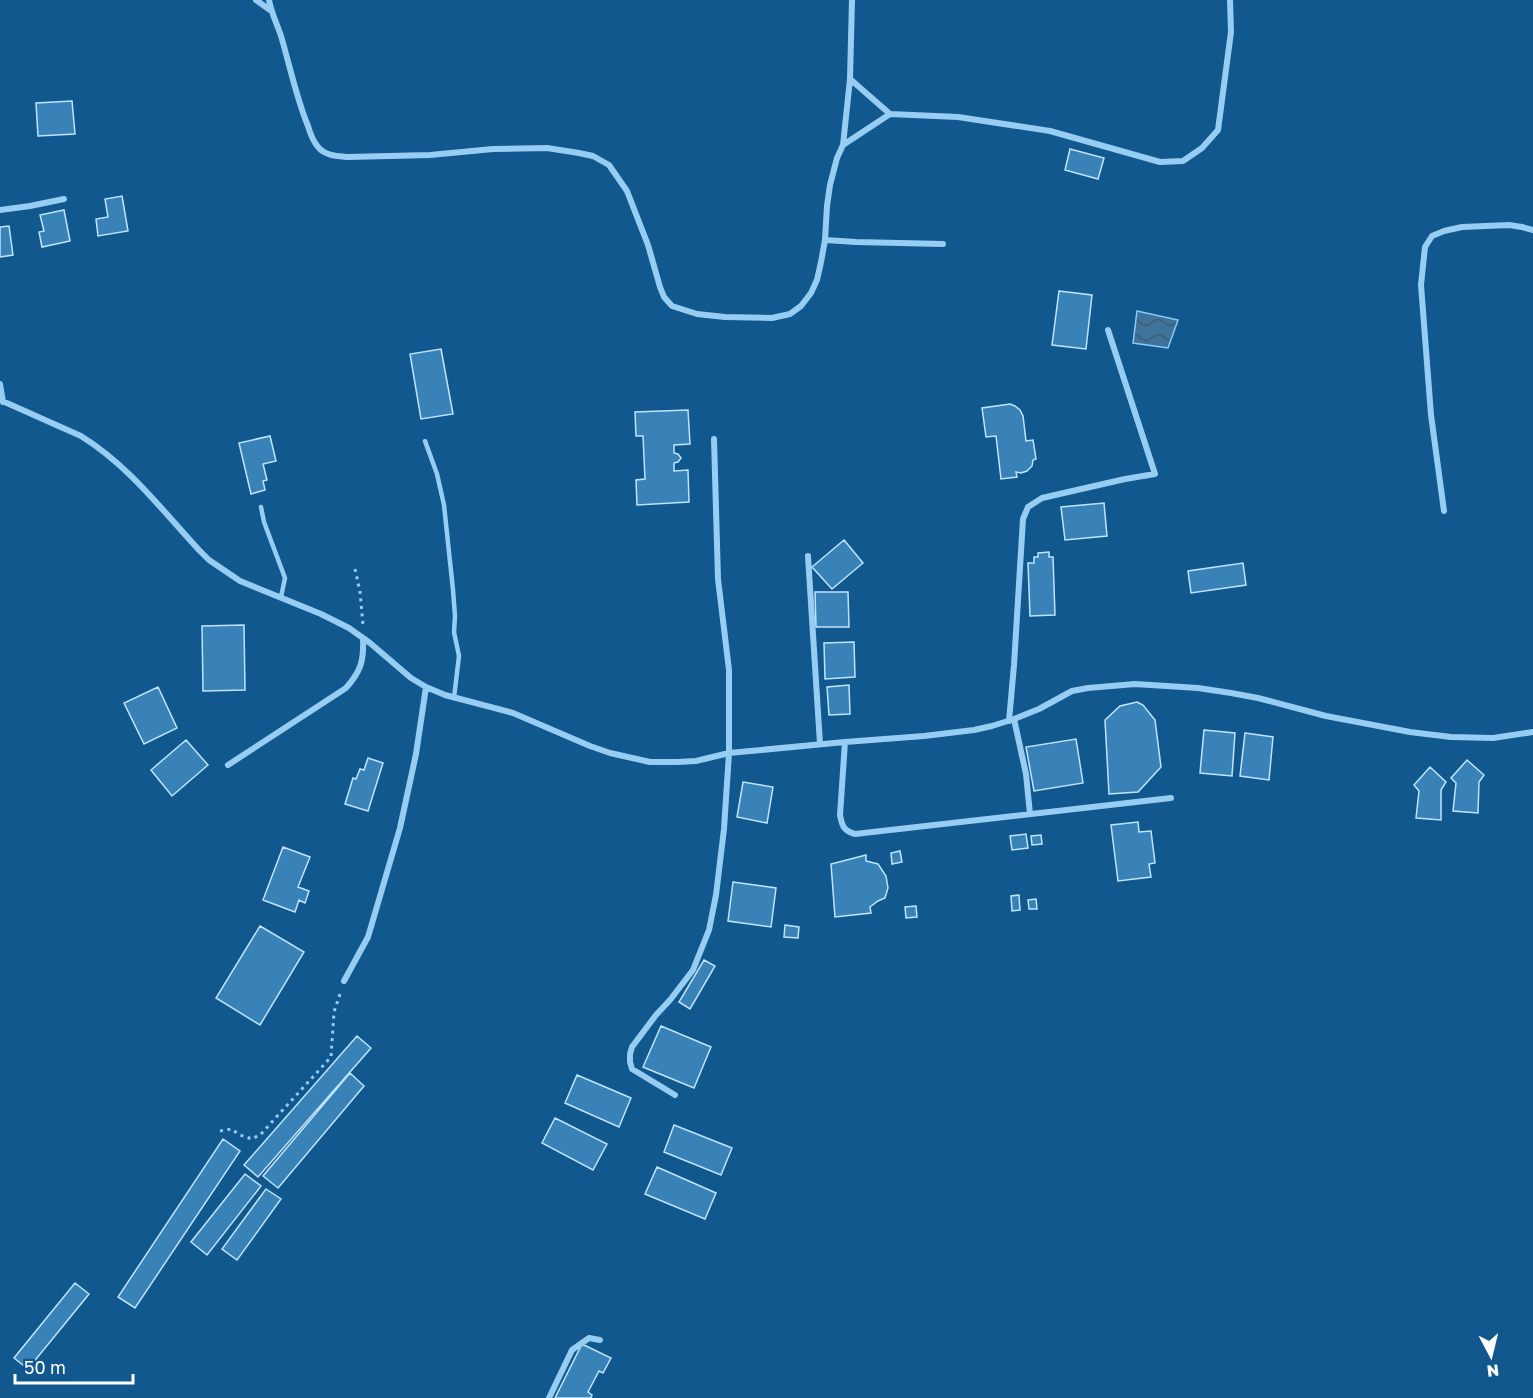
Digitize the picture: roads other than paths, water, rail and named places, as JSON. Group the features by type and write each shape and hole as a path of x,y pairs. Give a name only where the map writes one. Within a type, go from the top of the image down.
{"street":[{"path":"256,0 271,10"},
{"path":"269,0 302,112 317,147 324,152 348,157 547,148 593,156 609,165 627,191 648,245 660,287 664,297 672,306 696,314 772,318 790,314 801,306 817,280 825,240 830,185 843,145 850,79 852,0"},
{"path":"843,145 890,114 958,117 1050,131 1160,162 1183,161 1202,148 1218,130 1231,32 1230,0"},
{"path":"850,79 890,114"},
{"path":"0,210 64,199"},
{"path":"1444,511 1431,415 1421,285 1425,247 1432,236 1462,227 1509,225 1533,230"},
{"path":"825,240 943,244"},
{"path":"1030,814 1026,774 1011,720 1023,519 1028,507 1042,498 1125,478 1155,474 1108,330"},
{"path":"0,384 2,401 81,436 113,458 143,487 209,560 240,580 340,623 426,687 454,698 513,713 610,753 650,762 696,761 729,753 974,730 1011,720 1039,709 1072,691 1088,687 1135,684 1198,688 1231,693 1326,716 1441,736 1493,738 1533,732"},
{"path":"675,1095 632,1069 630,1054 640,1035 693,969 709,930 716,894 724,829 729,753 729,670 718,579 714,439"},
{"path":"808,556 820,744"},
{"path":"228,765 346,688 356,677 360,666 363,638"},
{"path":"344,981 368,937 400,828 416,754 426,687"},
{"path":"845,742 840,815 848,832 855,834 1172,798"},
{"path":"549,1398 572,1350 589,1338 600,1340"}],"lane":[{"path":"425,441 444,505 455,616 454,632 459,656 454,698"},
{"path":"261,507 264,522 285,578 281,597"}],"water":[{"path":"1137,311 1178,320 1168,348 1133,343"}]}
